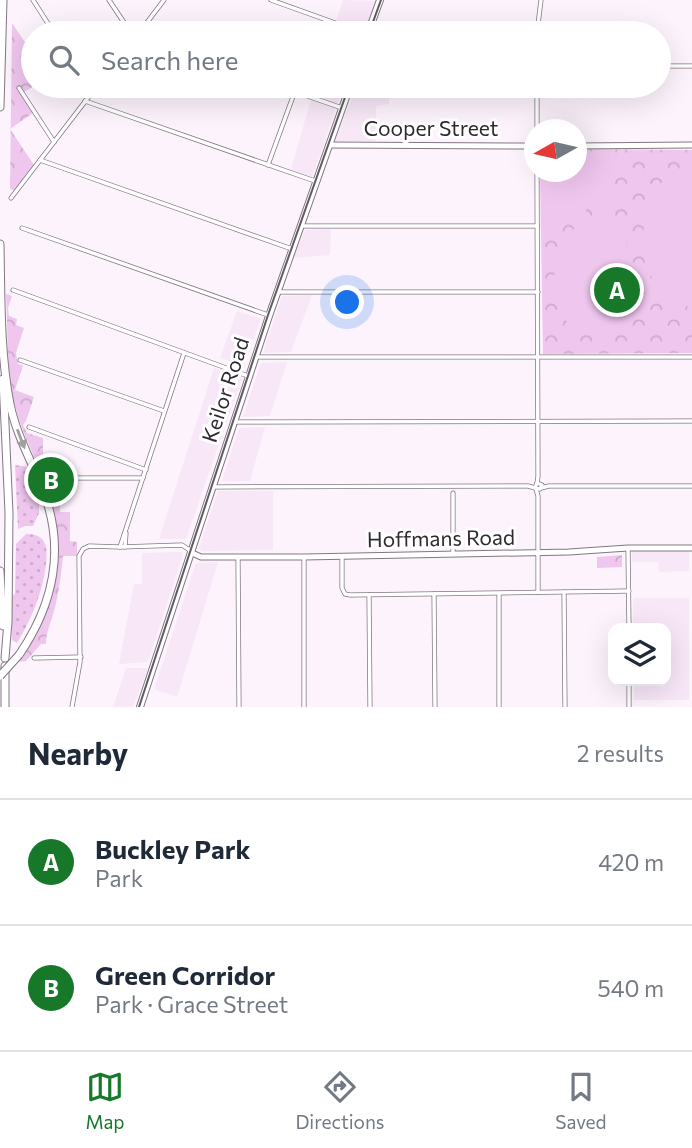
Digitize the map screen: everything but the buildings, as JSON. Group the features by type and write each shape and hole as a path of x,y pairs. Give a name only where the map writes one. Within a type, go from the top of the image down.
{"highway":[{"path":"0,107 3,0"},
{"path":"0,244 9,513 5,658"},
{"path":"0,676 34,633 45,607 53,577 54,545 48,504 12,412 2,324"},
{"path":"0,571 5,707"}],"main road":[{"path":"372,21 380,0"},
{"name":"Keilor Road","path":"141,707 299,226 346,98"},
{"name":"Cooper Street","path":"328,145 524,146"},
{"path":"587,146 692,145"},
{"name":"Hoffmans Road","path":"192,553 201,557 304,557 692,548"}],"street":[{"path":"33,0 46,21"},
{"path":"108,0 123,21"},
{"path":"148,21 164,0"},
{"path":"271,0 330,21"},
{"path":"538,21 541,0"},
{"path":"671,66 692,66"},
{"path":"25,98 54,142"},
{"path":"11,198 87,98"},
{"path":"268,165 292,98"},
{"path":"314,98 342,108"},
{"path":"537,98 537,119"},
{"path":"85,101 315,181"},
{"path":"40,160 292,249"},
{"path":"537,182 538,592"},
{"path":"299,226 537,226"},
{"path":"22,228 269,316"},
{"path":"13,290 249,376"},
{"path":"277,292 538,292"},
{"path":"122,547 184,353"},
{"path":"256,357 692,357"},
{"path":"20,360 164,411"},
{"path":"234,422 692,421"},
{"path":"29,428 146,470"},
{"path":"53,478 143,478"},
{"path":"213,487 692,486"},
{"path":"453,493 453,554"},
{"path":"72,707 80,657 79,556 83,549 89,546 182,545 188,547 192,553"},
{"path":"628,548 629,623"},
{"path":"342,556 345,594 629,591"},
{"path":"238,557 239,707"},
{"path":"304,557 304,707"},
{"path":"564,592 565,707"},
{"path":"499,593 499,707"},
{"path":"435,594 435,707"},
{"path":"370,595 370,707"},
{"path":"34,658 80,657"},
{"path":"629,686 629,707"}],"shaded area":[{"path":"343,0 375,1 368,21 336,21"},
{"path":"312,98 340,98 312,177 291,169"},
{"path":"351,98 389,98 389,104 376,106 376,141 335,141"},
{"path":"331,229 330,255 293,258 305,230"},
{"path":"312,295 291,352 263,353 282,296"},
{"path":"237,311 261,319 244,366 220,358"},
{"path":"287,362 270,416 243,417 261,363"},
{"path":"214,368 242,378 186,539 159,539"},
{"path":"265,427 250,481 222,481 239,428"},
{"path":"218,491 273,491 273,550 202,551 199,548"},
{"path":"689,550 689,571 659,572 658,562 632,562 632,551"},
{"path":"182,552 148,662 119,664 134,584 142,584 142,553"},
{"path":"218,562 177,697 154,689 196,563"},
{"path":"633,598 689,598 689,700 634,700 634,686 671,686 671,623 633,623"},
{"path":"126,668 148,668 133,707 113,707"}],"green space":[{"path":"12,23 21,36 21,98 27,98 33,113 11,128"},
{"path":"11,130 34,165 15,191 10,189"},
{"path":"587,149 692,150 692,353 543,354 540,182 587,182"},
{"path":"587,151 612,152 613,209 586,208 586,224 543,224 543,182 587,182"},
{"path":"685,174 692,176 692,307 672,303 658,288 646,259 644,242 644,225 652,195 665,180"},
{"path":"605,224 617,229 624,238 638,277 639,297 631,316 616,330 596,335 584,334 573,329 559,304 555,288 556,255 568,232 581,227"},
{"path":"6,294 12,296 8,308 9,316 17,319 16,325 24,328 16,353 18,364 23,365 15,390 34,397 23,425 27,433 43,438 43,469 48,476 59,476 60,512 70,512 70,541 77,542 77,556 63,556 46,644 41,644 26,661 19,662 43,620 51,599 58,555 53,509 46,485 21,426 12,393"},
{"path":"15,465 29,467 30,482 36,489 39,504 39,513 33,526 18,529"},
{"path":"26,534 42,539 47,558 39,596 17,643 12,640 16,544"},
{"path":"622,555 622,567 597,568 597,557"}],"tram line":[{"path":"373,21 381,0"},
{"path":"139,707 268,315 345,98"}],"place":[{"name":"Buckley Park","path":"617,290"},
{"name":"Green Corridor","path":"51,480"}]}
